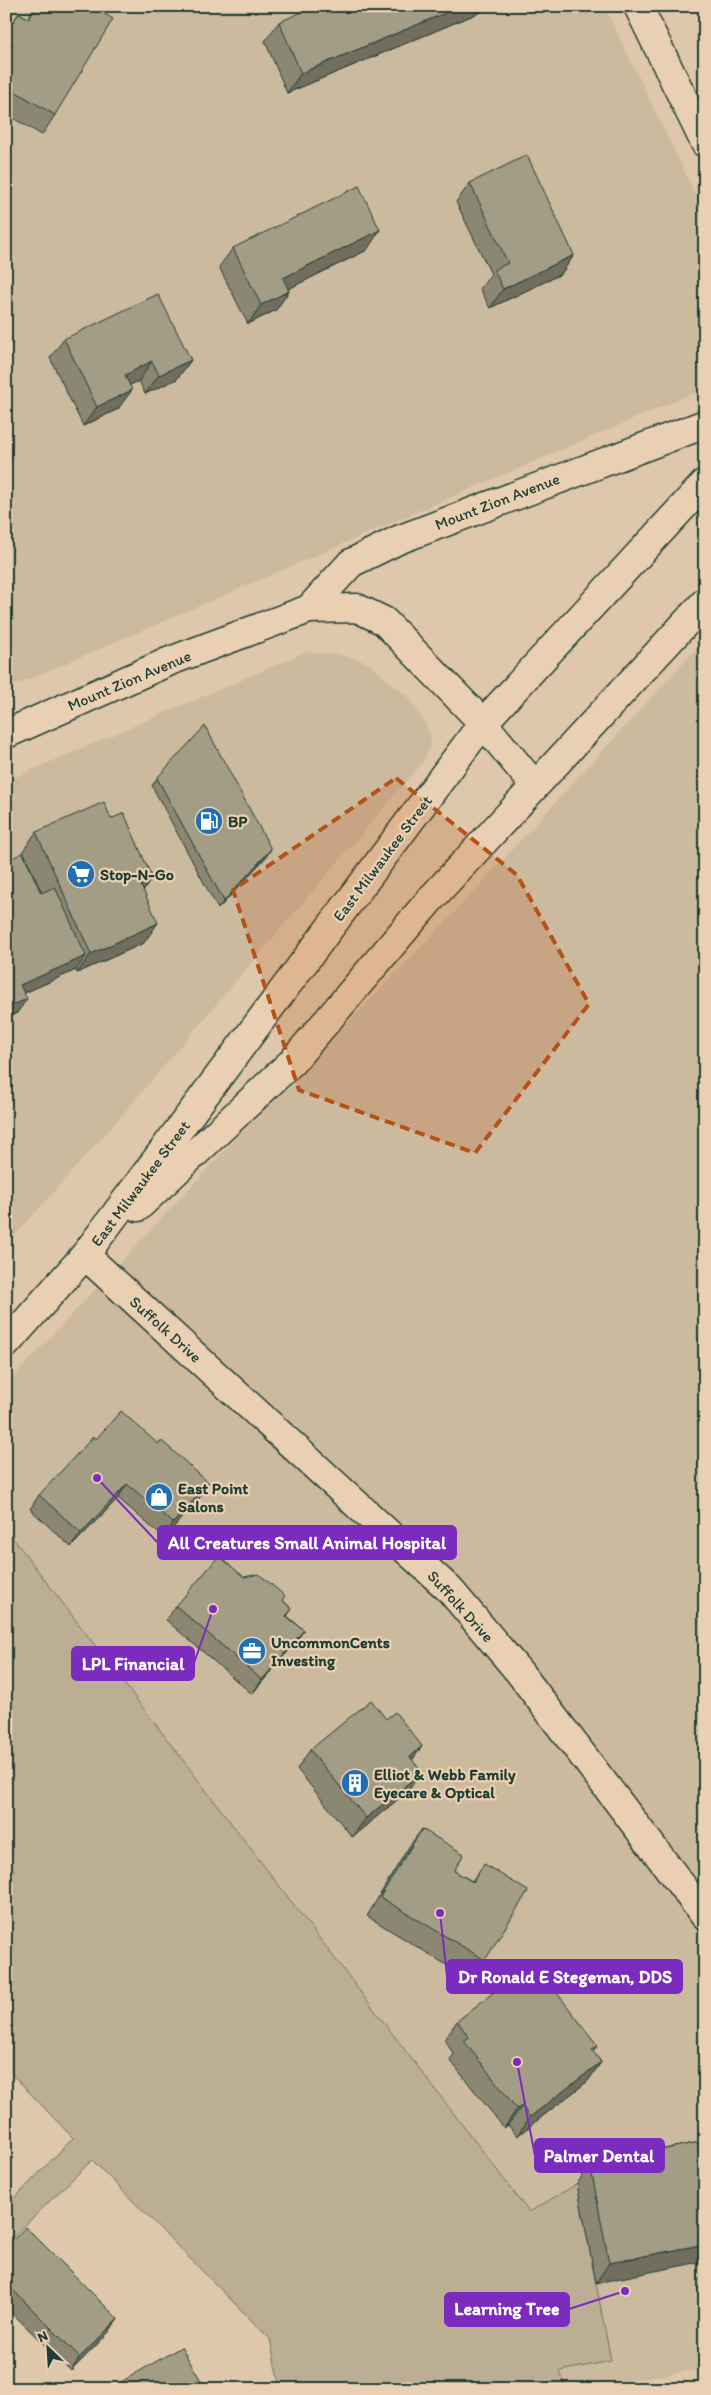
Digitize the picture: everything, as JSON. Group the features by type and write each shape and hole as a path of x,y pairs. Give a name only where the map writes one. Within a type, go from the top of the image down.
{"main road":[{"path":"638,6 705,143"},
{"name":"Mount Zion Avenue","path":"309,609 351,563 398,540 705,424"},
{"name":"East Milwaukee Street","path":"86,1256 483,723 705,483"},
{"name":"East Milwaukee Street","path":"6,1344 86,1256 292,1062 430,901 705,602"},
{"name":"Mount Zion Avenue","path":"6,734 170,661 309,609 357,608 384,621 483,723 535,786"},
{"name":"Suffolk Drive","path":"86,1256 450,1590 520,1672 705,1916"}],"highlighted area":[{"path":"396,778 517,875 589,1004 475,1153 299,1090 233,890"}],"shaded area":[{"path":"6,6 604,6 705,214 705,388 6,689"},
{"path":"705,639 705,2369 566,2389 560,2371 529,2212 6,1529 6,1385 239,1135 453,914"},
{"path":"306,652 339,654 368,663 409,698 430,734 431,746 422,763 111,1128 6,1245 6,781"},
{"path":"6,1529 529,2212 577,2184 611,2361 560,2371 566,2389 280,2389 270,2339 92,2160 6,2244 6,2207 73,2138 6,2068"}],"building":[{"path":"37,6 92,6 113,19 55,115 6,86 6,55 13,44 6,39 6,33 19,13 29,19"},
{"path":"316,6 462,6 301,73 279,22"},
{"path":"527,155 574,255 503,289 494,270 508,263 470,183"},
{"path":"359,186 380,230 283,278 289,291 261,305 233,248"},
{"path":"158,294 191,360 159,375 152,361 125,375 132,390 97,407 64,339"},
{"path":"6,443 12,456 6,459"},
{"name":"BP","path":"205,726 271,849 224,901 157,778"},
{"name":"Stop-N-Go","path":"104,802 111,819 124,813 152,878 140,883 158,923 91,954 36,832"},
{"path":"23,853 41,893 55,887 86,956 20,985 27,999 6,1008 6,861"},
{"path":"121,1411 158,1444 160,1441 163,1442 209,1483 173,1523 127,1484 81,1533 39,1495 93,1437 96,1439"},
{"path":"219,1556 244,1577 259,1574 285,1596 282,1600 292,1609 286,1616 304,1630 262,1680 176,1606"},
{"name":"Elliot & Webb Family Eyecare & Optical","path":"371,1700 386,1719 395,1712 422,1746 410,1757 422,1772 366,1818 310,1750"},
{"path":"422,1829 464,1854 454,1871 473,1882 484,1864 528,1891 485,1960 380,1897"},
{"path":"526,1967 539,1984 546,1979 598,2046 592,2050 601,2062 530,2117 522,2106 517,2109 464,2041 469,2037 457,2021"},
{"path":"705,2141 705,2244 609,2263 590,2164"},
{"path":"26,2227 118,2319 80,2357 6,2283 6,2247"},
{"path":"181,2347 206,2389 109,2389"}],"place":[{"name":"BP","path":"209,821"},
{"name":"Stop-N-Go","path":"81,874"},
{"name":"All Creatures Small Animal Hospital","path":"97,1478"},
{"name":"East Point Salons","path":"159,1497"},
{"name":"LPL Financial","path":"213,1609"},
{"name":"UncommonCents Investing","path":"252,1651"},
{"name":"Elliot & Webb Family Eyecare & Optical","path":"355,1783"},
{"name":"Dr Ronald E Stegeman, DDS","path":"440,1913"},
{"name":"Palmer Dental","path":"517,2062"},
{"name":"Learning Tree","path":"625,2291"}]}
